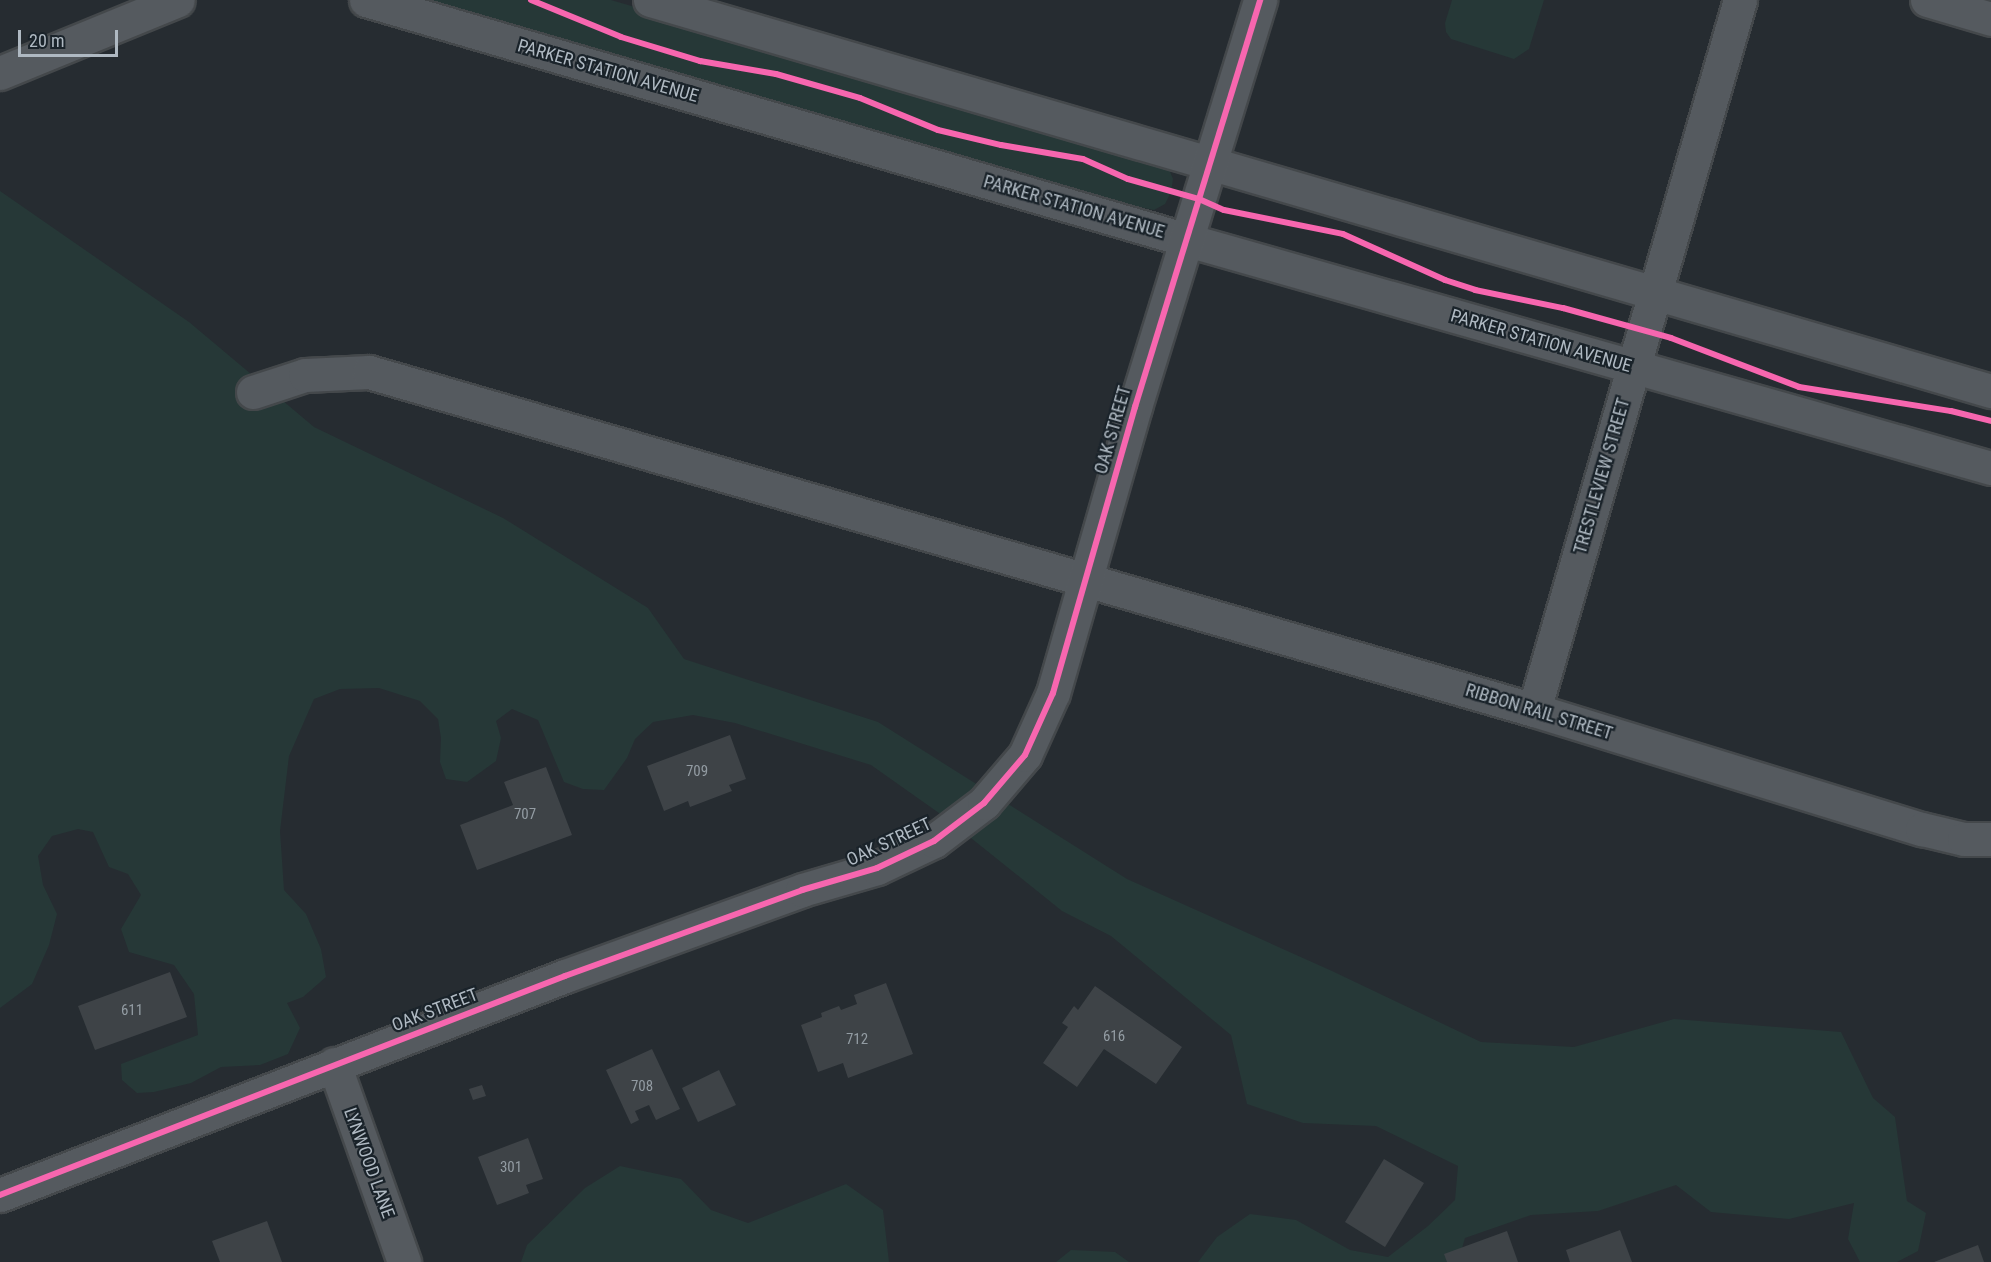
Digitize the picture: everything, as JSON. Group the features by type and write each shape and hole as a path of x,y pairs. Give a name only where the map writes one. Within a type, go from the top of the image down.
{"street":[{"path":"0,73 178,0"},
{"name":"PARKER STATION AVENUE","path":"366,0 1188,240 1991,468"},
{"path":"650,0 1991,391"},
{"name":"OAK STREET","path":"0,1195 334,1064 802,890 877,868 934,841 984,803 1025,755 1053,693 1135,407 1260,0"},
{"name":"TRESTLEVIEW STREET","path":"1534,710 1740,0"},
{"path":"1928,0 1991,19"},
{"name":"RIBBON RAIL STREET","path":"253,392 304,375 369,372 1534,710 1922,829 1964,839 1991,839"},
{"name":"LYNWOOD LANE","path":"334,1064 404,1262"}],"shaded area":[{"path":"426,0 611,0 1159,161 1169,169 1173,179 1171,192 1165,204 1154,210 1129,205"},
{"path":"1452,0 1544,0 1529,49 1514,59 1451,39 1446,32 1445,23"},
{"path":"0,191 189,322 314,427 503,518 648,608 684,659 878,722 1127,879 1332,971 1481,1042 1574,1047 1674,1019 1841,1032 1873,1098 1895,1117 1907,1201 1926,1213 1918,1251 1897,1262 1860,1262 1848,1239 1854,1203 1789,1219 1711,1212 1676,1185 1598,1211 1531,1215 1465,1238 1458,1262 1198,1262 1217,1237 1250,1214 1296,1220 1350,1250 1388,1257 1428,1226 1455,1200 1458,1166 1376,1126 1303,1123 1247,1104 1231,1035 1111,936 1062,911 946,818 871,765 735,723 693,715 653,722 635,739 627,758 604,790 583,789 564,782 538,720 512,709 496,721 501,738 496,761 467,782 446,779 440,762 441,738 438,719 420,701 379,688 340,689 314,699 289,756 280,831 284,890 306,914 321,949 326,977 303,997 287,1003 300,1028 288,1054 260,1065 221,1067 191,1083 154,1092 137,1093 122,1080 121,1064 198,1035 194,994 174,965 129,952 121,929 141,895 128,874 109,867 93,832 78,829 52,836 38,856 43,885 57,914 49,945 32,984 0,1008"},
{"path":"620,1166 681,1179 711,1210 748,1223 846,1184 883,1210 889,1262 521,1262 527,1245 585,1188"},
{"path":"1071,1250 1115,1252 1129,1262 1056,1262"}],"building":[{"path":"730,735 746,779 729,785 732,791 690,807 688,801 664,811 647,766"},
{"path":"546,767 572,835 477,870 460,825 513,805 504,782"},
{"path":"170,972 187,1017 95,1050 78,1006"},
{"path":"886,983 913,1054 848,1078 843,1063 818,1072 801,1025 822,1017 821,1013 839,1006 841,1010 857,1004 854,995"},
{"path":"1095,986 1182,1047 1156,1084 1104,1049 1077,1087 1043,1063 1068,1027 1062,1023 1074,1006 1078,1010"},
{"path":"652,1049 680,1109 656,1120 649,1105 635,1111 639,1120 631,1124 606,1070"},
{"path":"719,1070 736,1105 698,1122 682,1088"},
{"path":"482,1085 486,1096 473,1100 469,1089"},
{"path":"528,1138 543,1179 526,1185 529,1193 497,1205 478,1157"},
{"path":"1384,1159 1424,1183 1385,1247 1345,1222"},
{"path":"267,1221 282,1262 220,1262 212,1241"},
{"path":"1620,1230 1632,1262 1570,1262 1566,1250"},
{"path":"1507,1231 1518,1262 1447,1262 1444,1254"},
{"path":"1978,1245 1984,1262 1934,1262"}],"cycle path":[{"path":"531,0 621,37 700,61 776,74 860,98 938,130 1001,145 1083,159 1128,179 1199,199 1224,210 1343,234 1445,280 1475,290 1563,308 1671,338 1799,387 1951,411 1991,421"},
{"path":"0,1195 565,976 802,890 877,868 934,841 984,803 1025,755 1053,693 1135,407 1260,0"}]}
